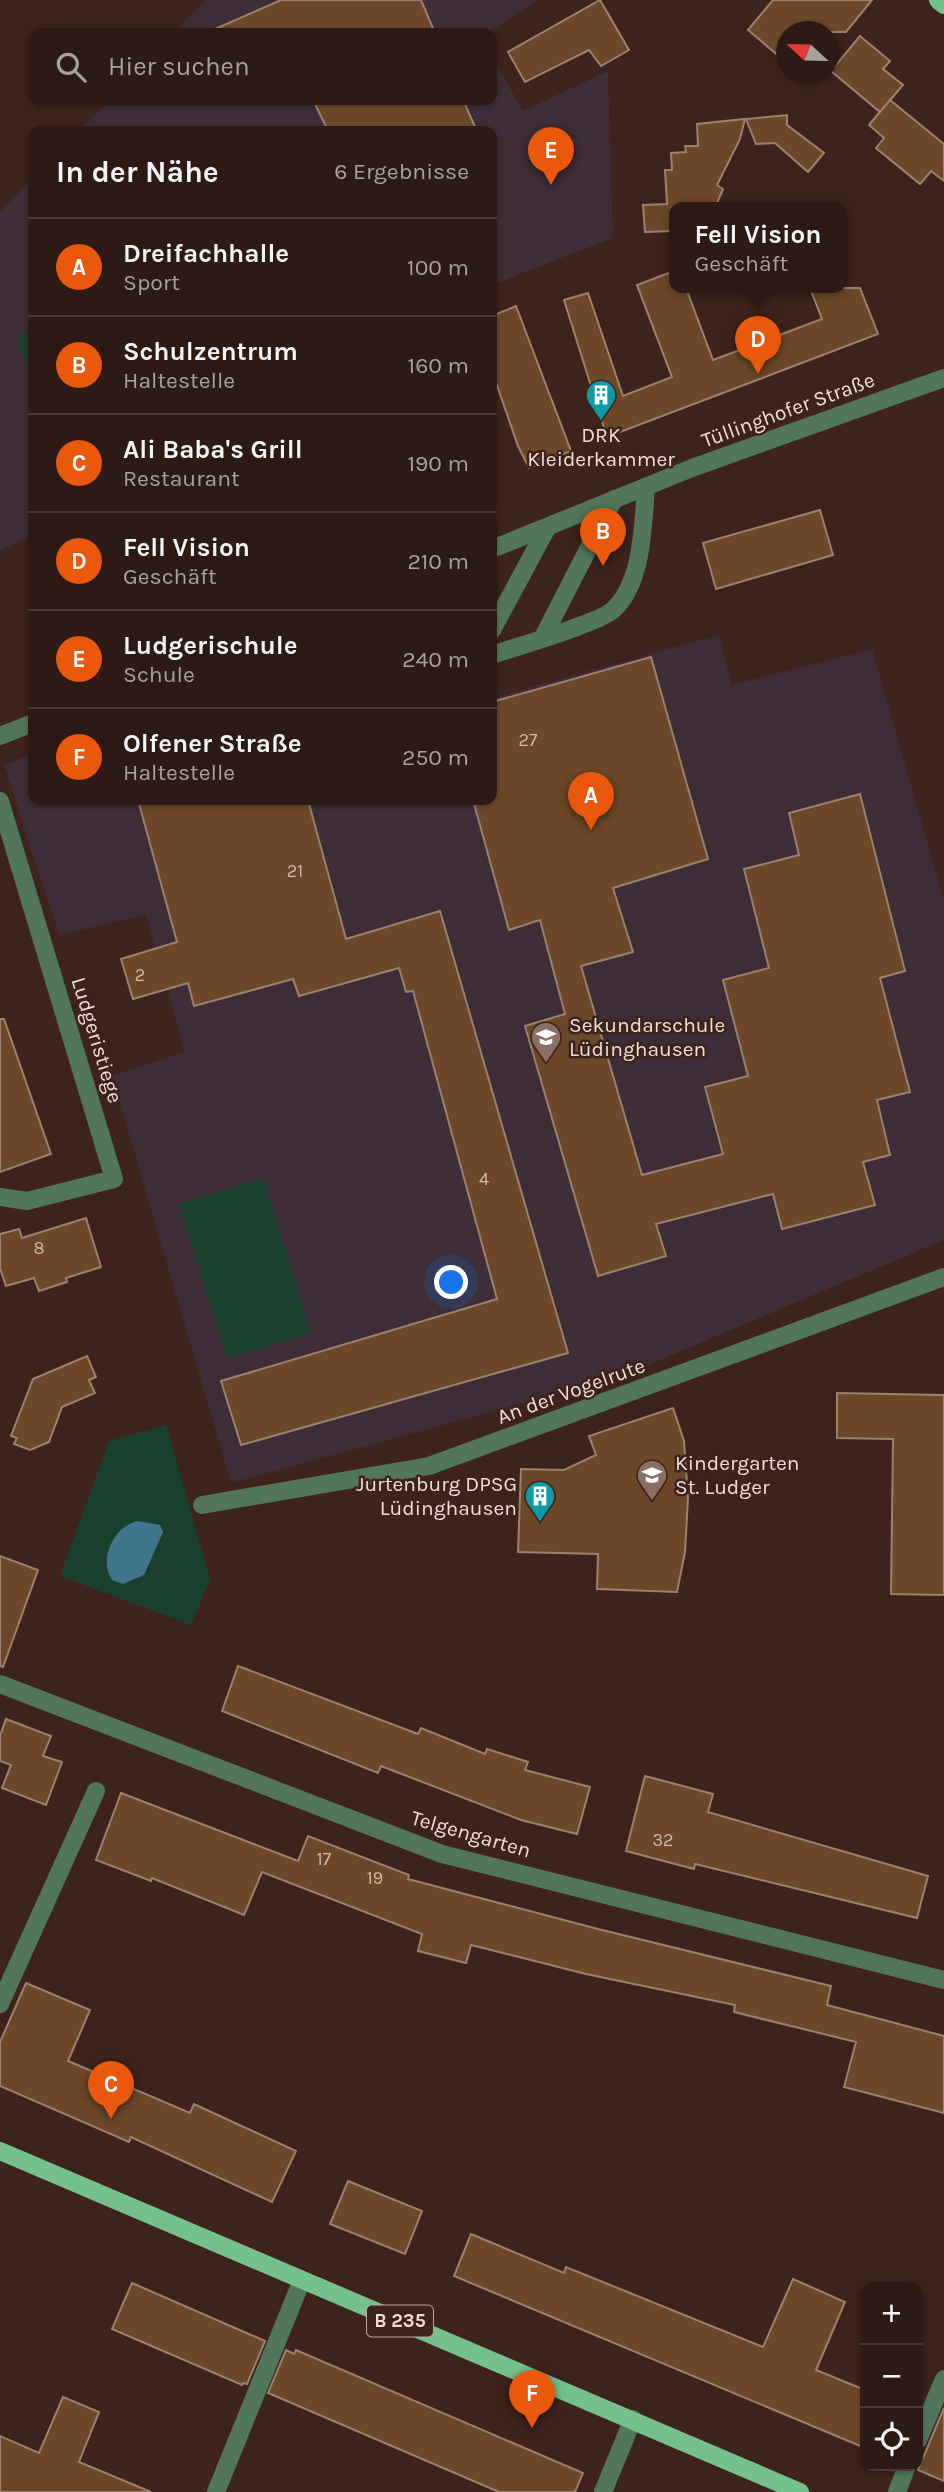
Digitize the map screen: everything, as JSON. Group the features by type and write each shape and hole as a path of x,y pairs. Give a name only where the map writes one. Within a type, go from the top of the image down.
{"main road":[{"path":"938,0 944,5"},
{"name":"B 235","path":"0,2151 800,2492"}],"street":[{"name":"Tüllinghofer Straße","path":"497,548 614,499 944,378"},
{"path":"497,653 612,611 625,595 638,552 646,487"},
{"path":"543,637 614,499"},
{"path":"497,622 547,528"},
{"path":"0,736 28,725"},
{"name":"Ludgeristiege","path":"0,802 114,1179 27,1201 0,1197"},
{"name":"An der Vogelrute","path":"202,1506 429,1466 944,1278"},
{"name":"Telgengarten","path":"0,1684 442,1853 944,1980"},
{"path":"0,2004 96,1791"},
{"path":"216,2492 302,2280"},
{"path":"923,2428 944,2379"},
{"path":"603,2492 633,2419"},
{"path":"897,2492 905,2471"}],"shaded area":[{"path":"206,0 538,0 495,28 179,28"},
{"path":"497,65 523,111 608,71 613,238 497,283 497,126 84,126 104,105 497,105"},
{"path":"28,183 28,537 0,551 0,212"},
{"name":"Sekundarschule Lüdinghausen","path":"719,635 732,685 872,649 944,901 944,1240 622,1376 231,1483 112,1076 185,1052 146,915 59,935 4,765 28,756 28,805 497,805 497,697"}],"green space":[{"path":"28,333 28,369 17,336"},
{"path":"263,1178 311,1333 227,1359 179,1204"},
{"path":"166,1425 210,1579 191,1625 60,1576 109,1441"}],"water":[{"path":"138,1521 160,1525 163,1532 144,1575 123,1584 112,1580 108,1572 108,1553 122,1529"}],"building":[{"path":"281,0 421,0 433,28 217,28"},
{"path":"600,0 629,50 601,66 589,50 525,82 508,52"},
{"path":"773,0 872,0 846,32 839,32 839,21 776,21 776,54 748,30"},
{"path":"860,36 890,61 883,69 903,85 880,112 839,78 839,61"},
{"path":"890,100 944,144 944,181 931,171 920,184 876,148 884,138 869,125"},
{"path":"315,105 465,105 475,126 326,126"},
{"path":"787,115 787,125 824,153 808,172 775,143 756,144 746,119"},
{"path":"745,119 740,139 717,185 723,189 718,202 669,202 669,231 645,232 643,205 667,204 665,170 672,170 671,153 686,152 685,146 698,146 697,124"},
{"path":"669,273 669,293 688,293 713,360 822,319 812,293 847,293 847,288 860,288 878,334 607,437 564,300 588,293 623,396 672,377 637,285"},
{"path":"516,306 571,451 529,468 518,446 497,385 497,314"},
{"path":"820,510 833,555 716,589 703,543"},
{"path":"651,657 708,859 613,888 633,952 581,966 642,1175 723,1154 705,1087 748,1076 723,980 769,968 744,869 799,855 789,813 860,794 905,971 880,978 910,1092 877,1100 890,1155 863,1162 875,1205 782,1229 773,1194 656,1224 666,1256 598,1276 525,1026 565,1014 540,920 509,930 474,805 497,805 497,701"},
{"path":"139,805 309,805 346,939 440,911 568,1353 241,1445 221,1381 497,1299 413,991 406,992 399,968 299,996 293,979 194,1006 188,983 133,999 121,959 177,942"},
{"path":"0,1019 4,1019 51,1154 0,1172"},
{"path":"86,1218 101,1267 66,1278 67,1282 39,1291 34,1278 6,1286 0,1268 0,1234 19,1229 22,1238"},
{"path":"87,1356 96,1377 89,1380 95,1393 62,1407 49,1442 30,1450 14,1444 17,1438 11,1436 33,1379"},
{"path":"837,1393 944,1395 944,1595 891,1594 893,1439 837,1438"},
{"name":"Kindergarten St. Ludger","path":"673,1408 684,1441 688,1498 685,1552 677,1592 597,1589 598,1554 518,1552 521,1469 564,1470 596,1455 589,1436"},
{"path":"0,1556 38,1570 3,1667 0,1666"},
{"path":"238,1666 418,1734 421,1728 485,1754 487,1749 528,1762 525,1770 590,1787 577,1834 521,1820 381,1766 378,1773 222,1711"},
{"path":"6,1719 51,1736 43,1756 62,1762 46,1805 2,1788 11,1765 0,1761 0,1736"},
{"path":"645,1776 713,1794 708,1812 928,1876 917,1918 695,1864 694,1869 626,1851"},
{"path":"121,1793 298,1861 308,1836 409,1875 408,1879 831,1986 827,2005 944,2036 944,2113 844,2087 856,2042 734,2012 735,2005 586,1974 471,1945 466,1963 418,1951 422,1934 262,1872 244,1915 152,1878 151,1881 96,1860"},
{"path":"26,1983 90,2010 68,2061 190,2113 194,2104 296,2151 272,2202 131,2137 129,2142 0,2086 0,2042"},
{"path":"348,2181 422,2211 405,2254 330,2224"},
{"path":"471,2234 564,2273 566,2267 763,2347 793,2279 845,2302 816,2370 860,2388 860,2446 454,2276"},
{"path":"132,2283 265,2341 247,2384 242,2385 112,2329"},
{"path":"286,2350 294,2354 296,2350 583,2473 575,2492 499,2492 268,2393"},
{"path":"63,2397 99,2412 79,2462 151,2492 0,2492 0,2436 39,2453"},
{"path":"944,2408 944,2481 920,2471 923,2471 923,2458"}],"place":[{"name":"Ludgerischule","path":"551,185"},
{"name":"Fell Vision","path":"758,374"},
{"name":"DRK Kleiderkammer","path":"601,422"},
{"name":"Schulzentrum","path":"603,566"},
{"name":"Dreifachhalle","path":"591,830"},
{"name":"Sekundarschule Lüdinghausen","path":"546,1064"},
{"name":"Kindergarten St. Ludger","path":"652,1502"},
{"name":"Jurtenburg DPSG Lüdinghausen","path":"540,1523"},
{"name":"Ali Baba's Grill","path":"111,2119"},
{"name":"Olfener Straße","path":"532,2428"}]}
